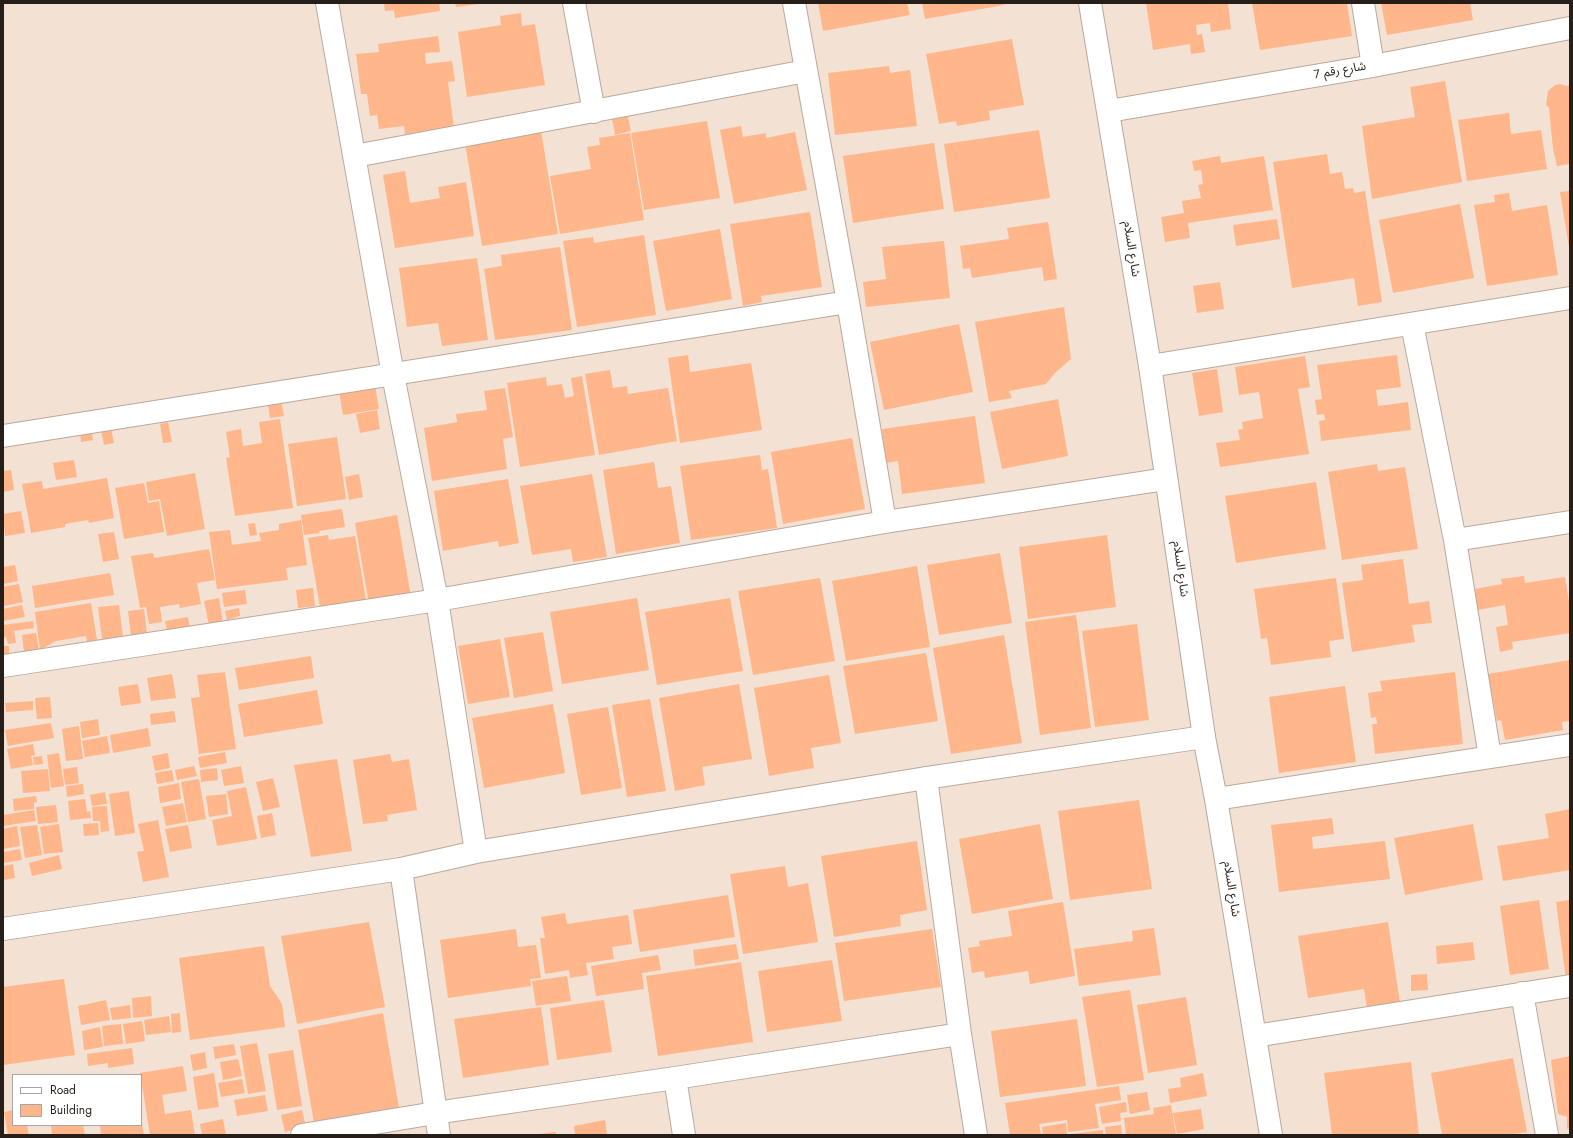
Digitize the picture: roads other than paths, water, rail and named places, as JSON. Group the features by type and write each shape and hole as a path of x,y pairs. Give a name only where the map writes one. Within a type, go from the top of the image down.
{"street":[{"path":"327,3 393,375 437,600 476,852"},
{"path":"574,3 594,112"},
{"path":"794,3 848,302 885,522"},
{"name":"شارع السلام","path":"1090,3 1150,366 1204,738 1216,799 1271,1135"},
{"path":"1364,3 1373,66"},
{"name":"شارع رقم 7","path":"1109,112 1373,66 1570,28"},
{"path":"355,156 806,71"},
{"path":"1150,366 1570,298"},
{"path":"3,436 848,302"},
{"path":"1412,324 1455,540 1490,757"},
{"path":"3,666 437,600 885,522 1166,479"},
{"path":"1455,540 1570,522"},
{"path":"3,929 401,869 476,852 926,778 1204,738"},
{"path":"1216,799 1570,745"},
{"path":"926,778 960,1034 976,1135"},
{"path":"401,869 439,1135"},
{"path":"1255,1036 1570,986"},
{"path":"1522,993 1547,1135"},
{"path":"302,1135 435,1113 676,1078 960,1034"},
{"path":"676,1078 684,1135"}]}
